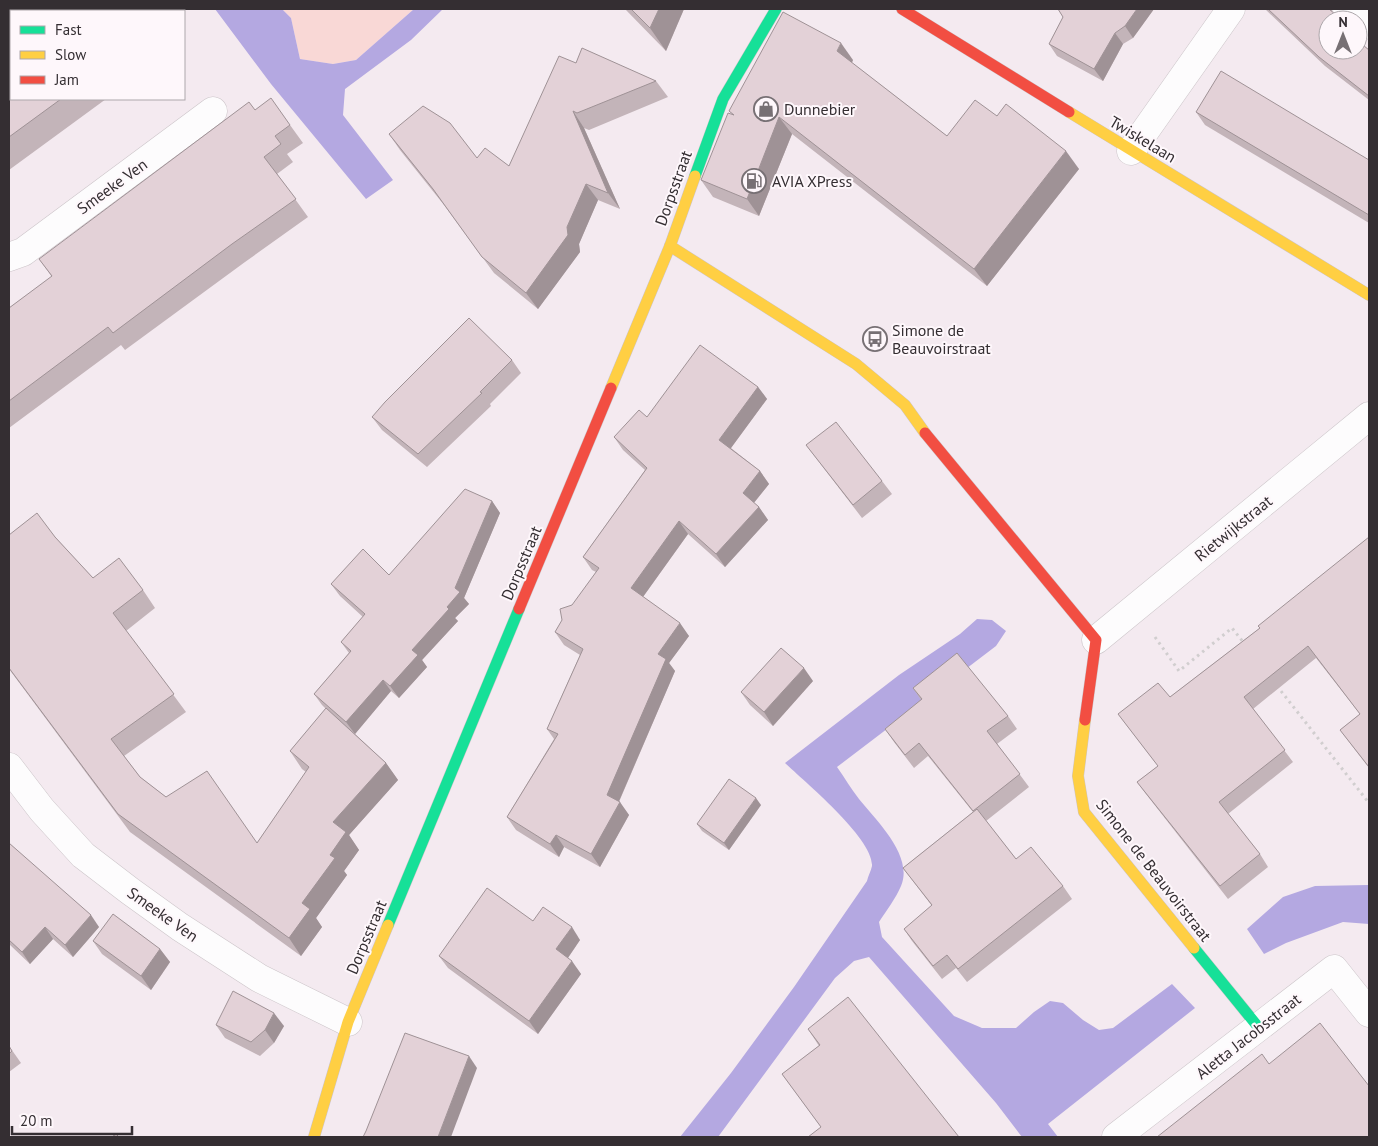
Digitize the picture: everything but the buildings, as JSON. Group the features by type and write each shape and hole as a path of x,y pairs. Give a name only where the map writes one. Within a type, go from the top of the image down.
{"street":[{"name":"Dorpsstraat","path":"314,1137 348,1022 670,246 723,99 776,9"},
{"name":"Twiskelaan","path":"902,9 1369,295"},
{"path":"1131,151 1232,9"},
{"path":"1347,9 1369,25"},
{"name":"Smeeke Ven","path":"9,257 23,252 214,110"},
{"path":"670,246 856,364 906,405 939,451 1096,640"},
{"name":"Rietwijkstraat","path":"1096,640 1369,416"},
{"name":"Simone de Beauvoirstraat","path":"1096,640 1078,776 1084,812 1259,1028"},
{"name":"Smeeke Ven","path":"9,767 42,810 83,854 130,891 180,927 259,978 348,1022"},
{"name":"Aletta Jacobsstraat","path":"1116,1137 1334,969 1369,1013"}],"path":[{"path":"1135,608 1179,671 1232,628 1250,651"},
{"path":"1274,681 1369,803"}],"shaded area":[{"path":"215,9 282,9 291,18 300,59 333,64 356,60 414,9 443,9 411,40 345,89 343,115 393,180 366,199 271,84"},
{"path":"282,9 414,9 356,60 333,64 300,59 291,18"},
{"path":"977,619 992,620 1006,631 996,646 837,767 856,795 891,839 902,863 904,875 901,886 879,922 882,937 954,1016 982,1028 1016,1028 1050,1001 1063,1003 1083,1020 1099,1030 1113,1028 1172,984 1195,1008 1048,1124 1058,1137 1022,1137 996,1103 869,957 854,961 835,978 718,1137 680,1137 731,1073 794,987 867,881 872,868 870,855 850,826 785,763 899,675 960,634"},
{"path":"1368,885 1369,924 1343,922 1286,943 1264,954 1247,929 1283,897 1315,886"}],"traffic: fast":[{"path":"695,176 723,99 776,9"},
{"path":"388,925 519,609"},
{"path":"1194,948 1259,1028"}],"traffic: slow":[{"path":"1069,112 1369,295"},
{"path":"611,388 670,246 695,176"},
{"path":"670,246 856,364 905,405 925,433"},
{"path":"1085,720 1078,776 1084,812 1194,948"},
{"path":"314,1137 348,1022 388,925"}],"traffic: jam":[{"path":"902,9 1069,112"},
{"path":"519,609 611,388"},
{"path":"925,433 1096,640 1085,720"}],"place":[{"name":"Dunnebier","path":"766,109"},
{"name":"AVIA XPress","path":"754,181"},
{"name":"Simone de Beauvoirstraat","path":"875,339"}]}
